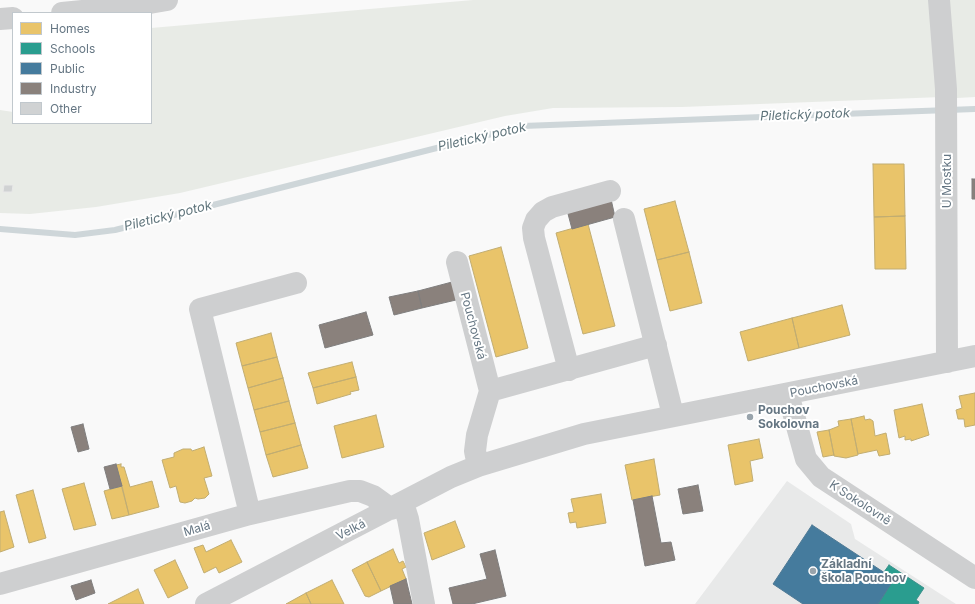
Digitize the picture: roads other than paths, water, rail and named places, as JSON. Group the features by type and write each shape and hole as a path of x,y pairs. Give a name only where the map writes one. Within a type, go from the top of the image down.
{"street":[{"path":"72,12 132,6 167,0"},
{"name":"U Mostku","path":"939,0 946,89 947,362"},
{"path":"0,19 12,18"},
{"path":"569,370 534,238 534,228 536,220 543,212 552,207 610,192"},
{"path":"624,219 673,415"},
{"name":"Pouchovská","path":"457,262 490,391"},
{"path":"250,514 200,309 296,283"},
{"path":"478,466 475,451 477,435 490,391 656,345"},
{"name":"Pouchovská","path":"397,506 478,466 584,434 673,415 788,394 975,356"},
{"name":"K Sokolovně","path":"788,394 806,459 821,477 975,578"},
{"name":"Malá","path":"0,584 250,514 350,491 360,491 397,506"},
{"path":"397,506 424,604"},
{"name":"Velká","path":"206,604 397,506"}],"waterway":[{"name":"Piletický potok","path":"0,229 75,235 115,230 523,126 975,109"}],"place":[{"name":"Pouchov Sokolovna","path":"750,417"},
{"name":"Základní škola Pouchov","path":"813,571"}]}
